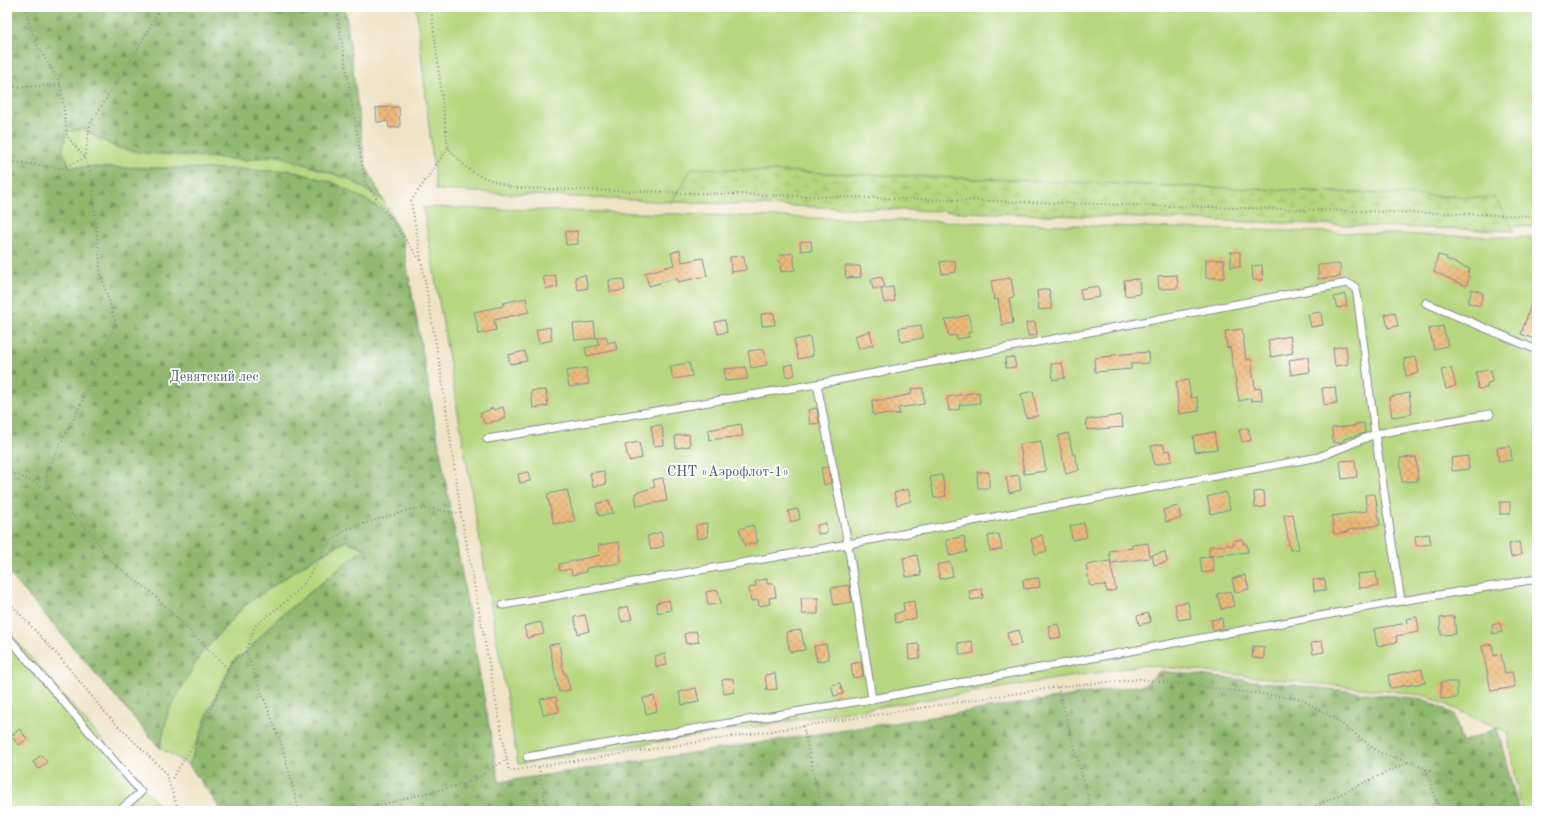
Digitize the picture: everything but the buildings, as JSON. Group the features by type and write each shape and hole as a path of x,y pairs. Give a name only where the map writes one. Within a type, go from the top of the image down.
{"lane":[{"path":"487,439 817,384 1346,283 1355,287 1357,294 1375,434 1401,601"},
{"path":"1426,303 1537,350"},
{"path":"817,384 848,544 872,699"},
{"path":"503,605 848,544 1319,457 1375,434 1490,414"},
{"path":"527,757 872,699 1401,601 1537,579"},
{"path":"7,636 141,792 119,811"}],"path":[{"path":"24,7 36,43 61,85 67,136 85,158 91,175 101,275 116,324 99,358 81,404 47,470 46,488"},
{"path":"85,158 89,142 90,124 134,56 161,7"},
{"path":"336,7 365,182 422,261"},
{"path":"431,7 448,148 467,168 480,176 513,188 1537,216"},
{"path":"7,87 61,85"},
{"path":"448,148 411,201 441,373 461,514 509,772 1058,687 1140,679 1301,699 1335,719 1380,753 1410,762 1447,778 1497,811"},
{"path":"7,161 62,168 85,158"},
{"path":"7,469 46,488 92,534 109,560 151,592 228,669"},
{"path":"7,481 13,473"},
{"path":"169,783 201,733 228,669 234,660 246,652 255,626 304,584 327,545 346,529 413,509 434,509 461,514"},
{"path":"7,600 62,660 107,716 165,772 179,811"},
{"path":"246,652 282,746 299,811"},
{"path":"1058,687 1092,811"},
{"path":"803,726 822,811"},
{"path":"357,811 473,781 507,760"},
{"path":"1305,811 1410,762"},
{"path":"538,767 547,811"},
{"path":"1426,769 1440,811"}],"green space":[{"name":"Девятский лес","path":"7,7 345,7 365,164 383,200 349,179 276,155 246,160 144,153 116,148 84,129 66,132 63,151 70,167 240,169 266,171 290,170 334,183 372,203 393,219 402,237 499,782 1144,685 1160,671 1423,699 1454,714 1462,742 1497,728 1519,811 222,811 189,765 210,708 234,660 246,652 278,618 365,548 346,541 313,559 245,605 200,655 168,712 160,748 7,571"},
{"path":"416,7 1537,7 1537,227 671,202 436,190"},
{"path":"84,129 98,139 196,155 246,160 276,155 349,179 383,200 393,219 372,203 334,183 313,177 240,169 70,167 63,151 66,131"},
{"path":"692,168 1495,198 1514,231 671,202"},
{"name":"СНТ «Аэрофлот-1»","path":"423,207 1537,238 1537,811 1522,811 1507,732 1424,695 1145,665 518,764"},
{"path":"346,541 365,548 278,618 246,652 234,660 210,708 189,765 160,748 168,712 200,655 245,605 313,559"},
{"path":"7,630 161,808 158,811 7,811"}]}
